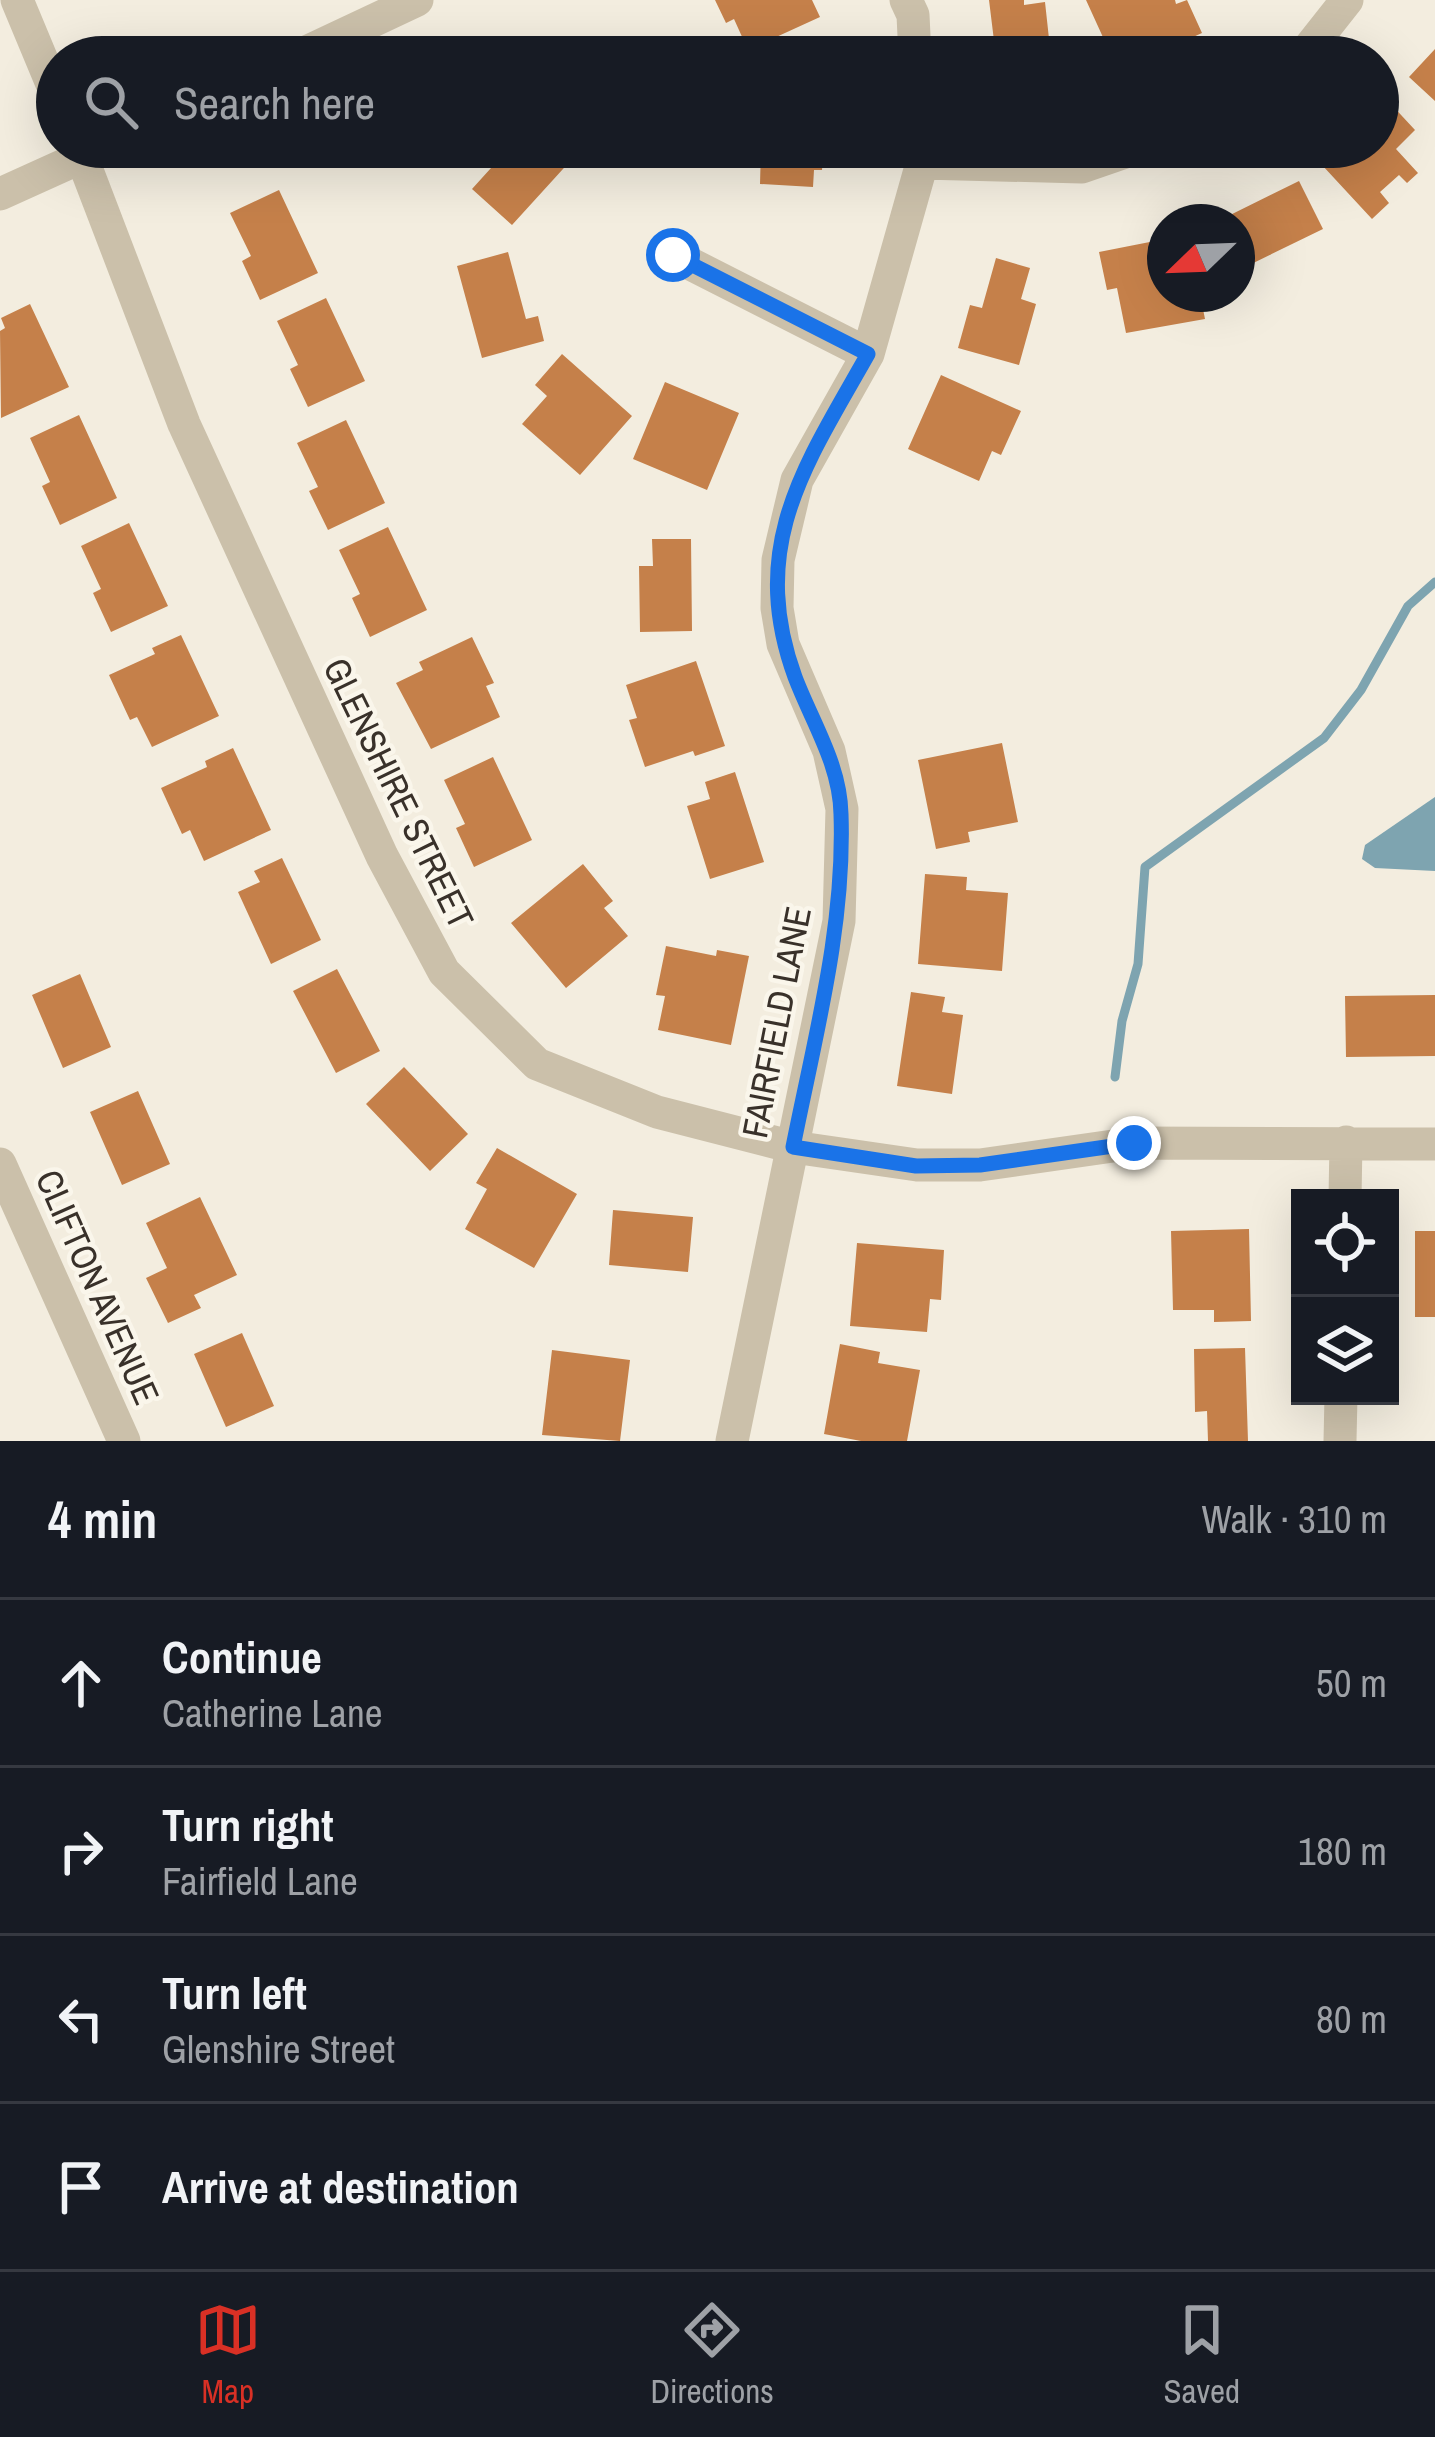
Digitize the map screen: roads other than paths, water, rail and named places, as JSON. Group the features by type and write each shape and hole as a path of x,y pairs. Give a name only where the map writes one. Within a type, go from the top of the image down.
{"street":[{"path":"17,0 36,46"},
{"path":"341,36 417,0"},
{"path":"906,0 914,36"},
{"path":"1319,36 1347,0"},
{"path":"0,194 52,168"},
{"name":"GLENSHIRE STREET","path":"94,168 184,424 382,856 444,972 537,1064 657,1112 793,1147 916,1166 980,1165 1134,1143 1435,1144"},
{"name":"FAIRFIELD LANE","path":"732,1441 839,921 842,809 829,751 783,644 777,608 778,560 797,480 868,354 918,168"},
{"path":"673,255 868,354"},
{"path":"1345,1189 1346,1142"},
{"name":"CLIFTON AVENUE","path":"0,1164 124,1441"},
{"path":"1340,1441 1341,1405"}],"water":[{"path":"1435,797 1435,871 1375,868 1362,859 1365,845"}],"waterway":[{"path":"1115,1077 1122,1021 1138,964 1145,867 1324,738 1361,690 1408,606 1435,582"}]}
